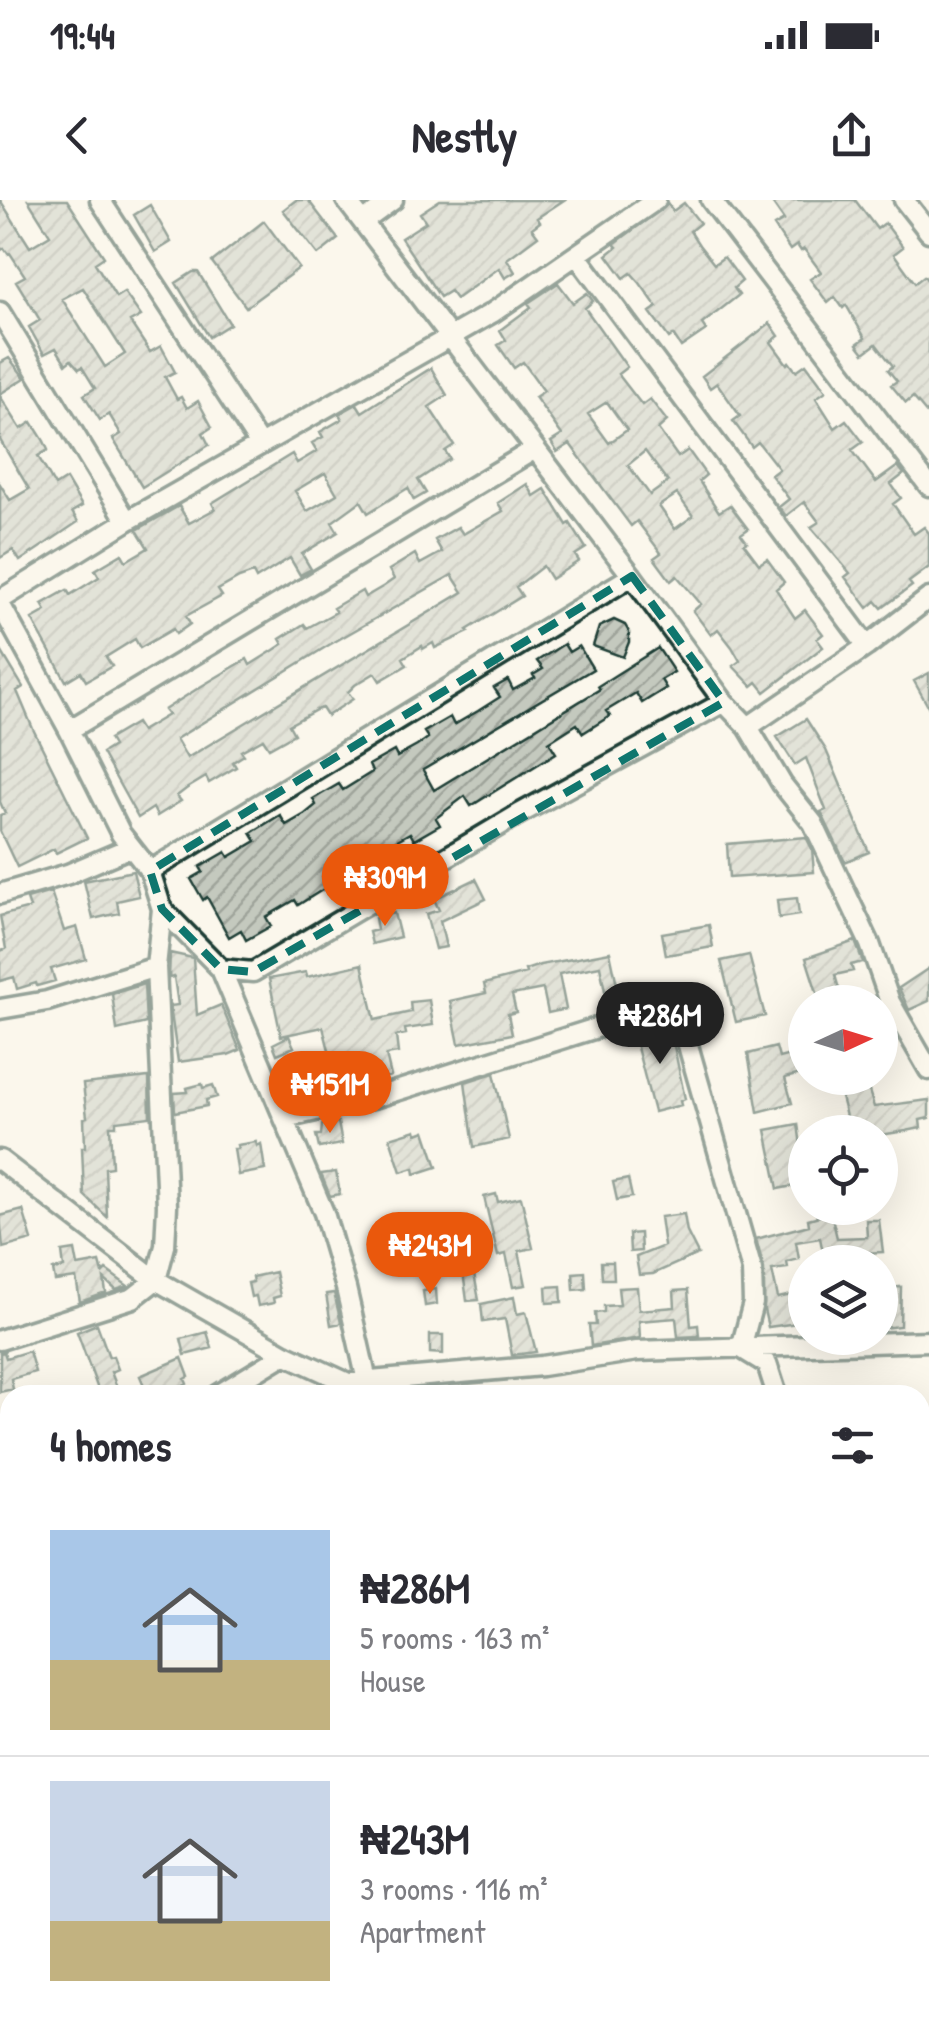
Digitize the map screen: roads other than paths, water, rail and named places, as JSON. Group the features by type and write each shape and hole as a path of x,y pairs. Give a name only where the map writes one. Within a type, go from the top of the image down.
{"street":[{"path":"100,200 260,445"},
{"path":"346,200 724,702 748,727 782,784 813,822 870,944 890,1002 929,1070"},
{"path":"363,222 393,200"},
{"path":"0,1340 133,1298 156,1280 167,1206 156,967 162,909 150,871 128,848 0,602 127,521 492,312 656,200"},
{"path":"711,200 929,486"},
{"path":"904,200 929,232"},
{"path":"577,256 867,646"},
{"path":"0,312 127,521"},
{"path":"69,730 535,449"},
{"path":"150,871 632,576"},
{"path":"748,727 929,599"},
{"path":"221,970 254,972 519,814 724,702"},
{"path":"0,894 68,874 128,848"},
{"path":"162,909 221,970 286,1118 324,1213 346,1288 361,1385"},
{"path":"0,1009 48,1001 156,967"},
{"path":"286,1118 377,1097 676,1003 752,1270 754,1303 741,1348"},
{"path":"0,1160 156,1280 285,1354 359,1385"},
{"path":"370,1385 637,1351 929,1341"},
{"path":"741,1348 767,1364 773,1385"},
{"path":"234,1385 285,1354"}]}
